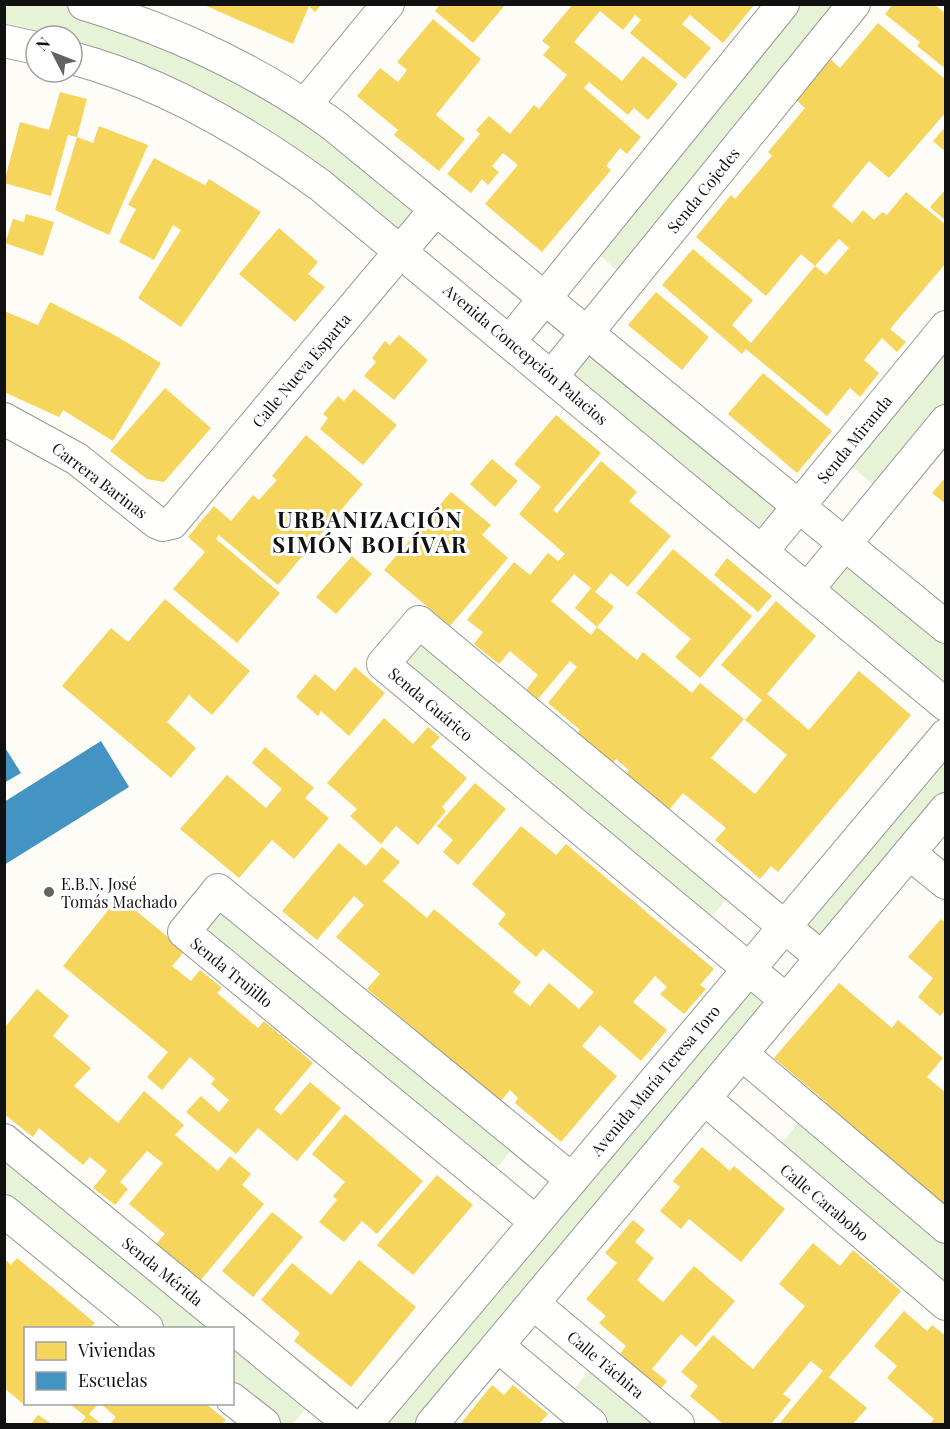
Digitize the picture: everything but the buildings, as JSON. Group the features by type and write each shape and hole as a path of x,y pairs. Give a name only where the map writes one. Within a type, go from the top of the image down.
{"street":[{"path":"84,4 181,38 263,79 305,105 370,154 945,627"},
{"path":"305,105 388,4"},
{"path":"510,341 783,4"},
{"name":"Senda Cojedes","path":"552,376 854,4"},
{"path":"4,41 24,45"},
{"name":"Avenida Concepción Palacios","path":"84,62 153,88 237,130 320,185 401,250 945,705"},
{"name":"Calle Nueva Esparta","path":"163,525 172,523 181,516 436,209"},
{"name":"Senda Miranda","path":"762,551 945,327"},
{"name":"Carrera Barinas","path":"4,419 77,459 163,525"},
{"path":"807,590 945,421"},
{"name":"Senda Guárico","path":"786,1000 383,664 419,622 822,958"},
{"name":"Avenida María Teresa Toro","path":"366,1425 945,735"},
{"path":"432,1425 944,813"},
{"path":"909,853 945,884"},
{"name":"Senda Trujillo","path":"536,1222 184,932 218,890 571,1179"},
{"path":"742,1054 945,1227"},
{"name":"Calle Carabobo","path":"705,1099 945,1304"},
{"name":"Senda Mérida","path":"4,1140 231,1327"},
{"path":"4,1211 145,1327"},
{"name":"Calle Táchira","path":"534,1304 678,1425"},
{"name":"Senda Mérida","path":"234,1329 350,1425"},
{"path":"498,1346 591,1425"},
{"path":"234,1401 264,1425"}],"green space":[{"path":"5,4 84,5 181,38 436,209 401,250 320,185 84,64 84,24 24,24 24,38 5,41"},
{"path":"783,5 854,5 629,281 588,245"},
{"path":"945,327 945,421 885,495 840,456"},
{"path":"588,333 798,506 762,551 552,376"},
{"path":"845,544 945,627 945,705 807,590"},
{"path":"419,622 737,887 701,929 383,664"},
{"path":"945,735 945,809 822,958 785,926"},
{"path":"218,890 521,1138 486,1181 184,932"},
{"path":"749,969 786,1000 432,1424 366,1424"},
{"path":"808,1111 945,1227 945,1304 771,1156"},
{"path":"4,1140 232,1327 146,1327 5,1211"},
{"path":"234,1329 316,1396 293,1424 264,1424 234,1400"},
{"path":"600,1359 678,1424 591,1424 563,1402"}],"place":[{"name":"E.B.N. José Tomás Machado","path":"49,892"}],"district":[{"name":"URBANIZACIÓN SIMÓN BOLÍVAR","path":"370,532"}]}
